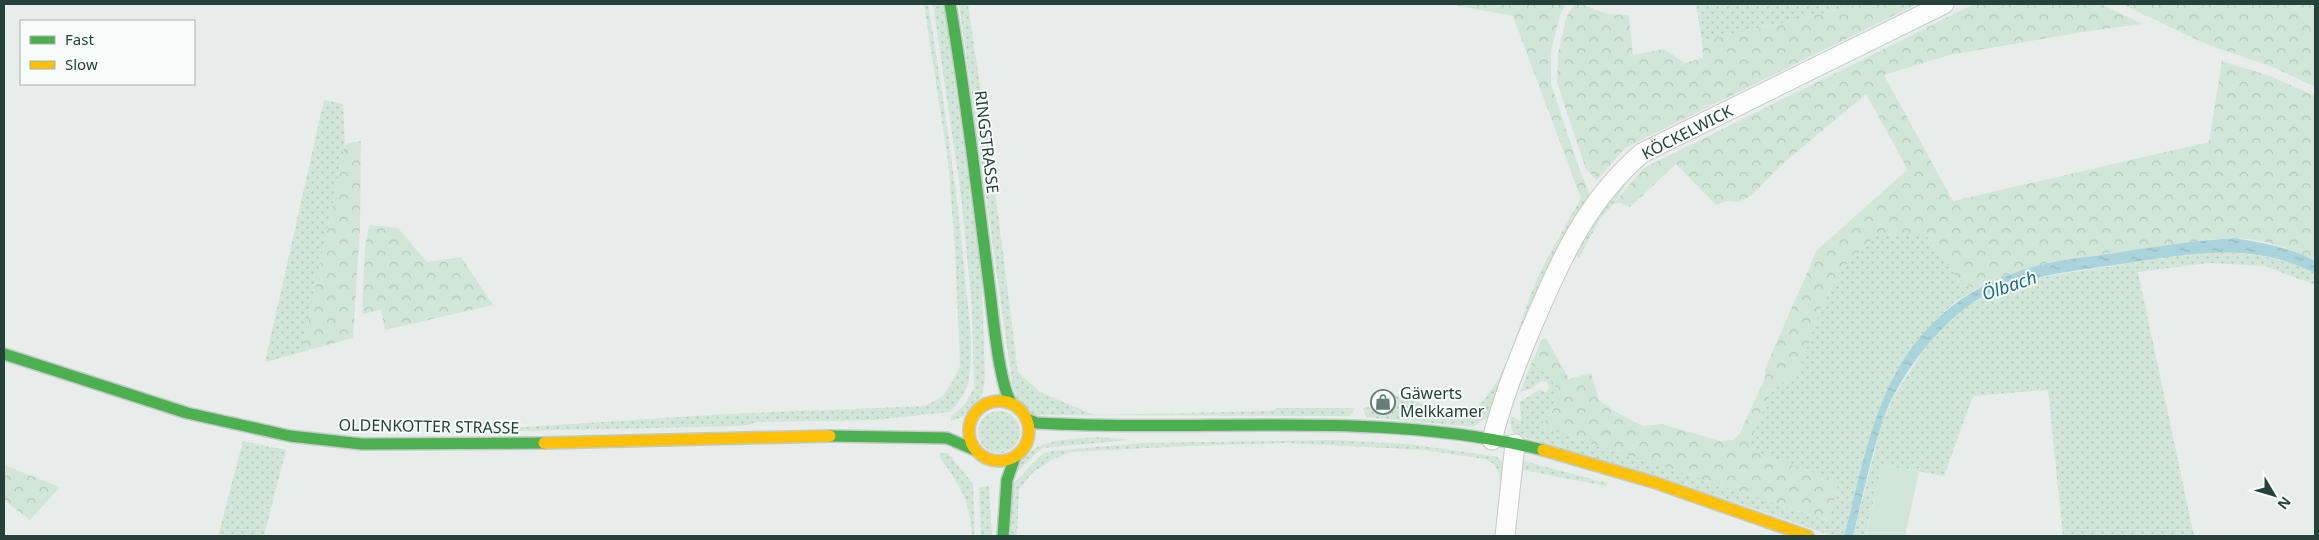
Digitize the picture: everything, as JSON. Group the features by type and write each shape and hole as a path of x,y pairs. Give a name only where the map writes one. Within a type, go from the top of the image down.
{"main road":[{"name":"RINGSTRASSE","path":"950,4 955,28 1000,362 1006,394 1011,403"},
{"name":"RINGSTRASSE","path":"985,260 989,372"},
{"name":"OLDENKOTTER STRASSE","path":"4,354 118,389 186,413 225,423 290,436 362,444 426,445 857,435"},
{"path":"985,404 989,391"},
{"path":"989,474 969,436 970,420 976,410 985,404 994,401 1011,403 1027,419 1030,431 1027,442 1015,457 1007,480 1003,536"},
{"path":"1027,419 1037,423 1138,427 1271,425 1387,428 1492,440 1605,467 1808,536"},
{"path":"954,424 970,420"},
{"path":"857,435 936,426"},
{"path":"1060,436 1138,427"},
{"path":"857,435 947,438 1000,462 1015,457"},
{"path":"1027,442 1040,438"},
{"path":"994,500 998,536"}],"street":[{"name":"KÖCKELWICK","path":"1492,440 1513,370 1557,269 1599,196 1625,168 1642,153 1944,4"},
{"path":"1505,536 1515,444"}],"green space":[{"path":"924,4 928,4 949,141 970,330 971,358 968,383 963,395 950,412 874,420 758,422 742,426 519,431 508,428 727,414 925,406 943,396 960,366 955,249 948,161"},
{"path":"933,4 944,4 981,271 985,382 977,404 966,414 951,421 951,417 965,404 974,388 972,307 961,195"},
{"path":"959,4 968,4 992,167 1018,372 1040,392 1094,415 1271,411 1277,408 1355,408 1350,416 1032,415 1014,396"},
{"path":"1447,4 1566,4 1560,15 1551,51 1551,84 1580,171 1591,196 1587,203 1581,198 1513,16"},
{"path":"1574,4 1581,4 1608,14 1629,15 1633,55 1664,49 1685,63 1703,58 1702,42 1861,4 1917,4 1625,148 1597,180 1586,169 1557,83 1558,54 1566,18"},
{"path":"1696,4 1861,4 1702,42"},
{"path":"1974,4 2101,4 2142,24 1949,55 1884,75 1953,201 2209,142 2222,61 2270,76 2315,96 2315,261 2287,248 2266,242 2235,238 2219,239 2071,260 2023,271 1976,289 1960,282 1926,235 1877,235 1844,267 1821,307 1800,368 1771,392 1747,450 1839,481 1829,521 1540,426 1554,408 1557,400 1557,392 1549,377 1531,364 1542,339 1546,338 1569,379 1591,373 1599,400 1616,412 1643,426 1662,424 1720,441 1733,440 1740,433 1765,378 1765,369 1817,250 1907,170 1903,161 1866,94 1780,166 1751,196 1738,202 1727,201 1716,205 1676,164 1630,207 1620,203 1613,204 1644,168"},
{"path":"2122,4 2315,4 2315,87 2273,67 2208,45"},
{"path":"324,100 343,104 345,144 302,352 265,362"},
{"path":"361,141 360,228 353,338 302,352 345,144"},
{"path":"1632,175 1613,204 1600,219 1579,258 1574,252 1591,217"},
{"path":"1581,198 1587,203 1488,417 1473,427 1366,417 1363,408 1386,405 1386,392 1464,417 1479,405 1502,372 1539,275"},
{"path":"369,225 398,228 427,262 461,257 493,305 385,330 381,310 362,314 365,247"},
{"path":"1877,235 1926,235 1960,282 1976,289 1955,302 1935,320 1871,435 1844,536 1832,536 1755,509 1515,434 1512,430 1511,416 1521,421 1520,402 1539,390 1546,392 1549,388 1547,382 1541,381 1531,389 1520,392 1531,364 1550,378 1557,392 1554,408 1541,426 1828,521 1838,481 1747,450 1771,392 1800,368 1821,307 1844,267"},
{"path":"2202,252 2246,254 2287,262 2315,273 2315,285 2265,266 2209,263 2138,272 2194,536 2063,536 2048,390 1973,396 1944,476 1882,465 1865,536 1853,536 1882,422 1894,396 1933,336 1961,310 1987,295 2043,277"},
{"path":"999,411 1014,417 1020,432 1014,447 999,453 984,447 978,432 984,417"},
{"path":"1099,437 1130,440 1042,448 1012,477 1027,454 1037,447 1059,441"},
{"path":"1334,440 1408,444 1494,456 1502,462 1504,470 1501,491 1499,474 1494,464 1485,459 1424,450 1289,443 1072,452 1054,459 1033,472 1019,489 1017,536 1009,536 1011,486 1042,454 1051,451 1143,443"},
{"path":"243,441 286,450 264,536 218,536"},
{"path":"939,453 948,453 973,484 975,536 972,536 967,504 959,486"},
{"path":"1524,461 1607,483 1606,486 1523,470 1514,536 1519,463"},
{"path":"4,465 60,487 30,520 4,500"},
{"path":"1882,465 1919,472 1905,536 1871,536 1866,534"},
{"path":"989,486 992,536 981,536 979,487"}],"water":[{"name":"Ölbach","path":"2235,238 2276,246 2306,256 2315,261 2315,273 2270,257 2248,254 2226,252 2182,255 2079,270 2023,281 1988,294 1971,304 1939,332 1924,349 1899,386 1882,423 1853,536 1844,536 1875,421 1893,378 1908,353 1925,332 1965,296 1989,283 2016,272 2068,259"}],"traffic: fast":[{"path":"950,4 971,144 997,345 1006,392 1011,403"},
{"path":"4,354 187,413 290,436 362,444 544,443"},
{"path":"1027,419 1037,423 1100,425 1355,426 1481,437 1543,450"},
{"path":"830,436 947,438 975,450"},
{"path":"1003,536 1007,480 1015,457"}],"traffic: slow":[{"path":"993,401 1005,401 1016,406 1024,414 1029,425 1029,431 1027,443 1016,456 1005,461 993,461 982,456 974,448 969,437 969,425 974,414 982,406 993,401"},
{"path":"544,443 830,436"},
{"path":"1543,450 1653,482 1808,536"}],"place":[{"name":"Gäwerts Melkkamer","path":"1383,402"}]}
